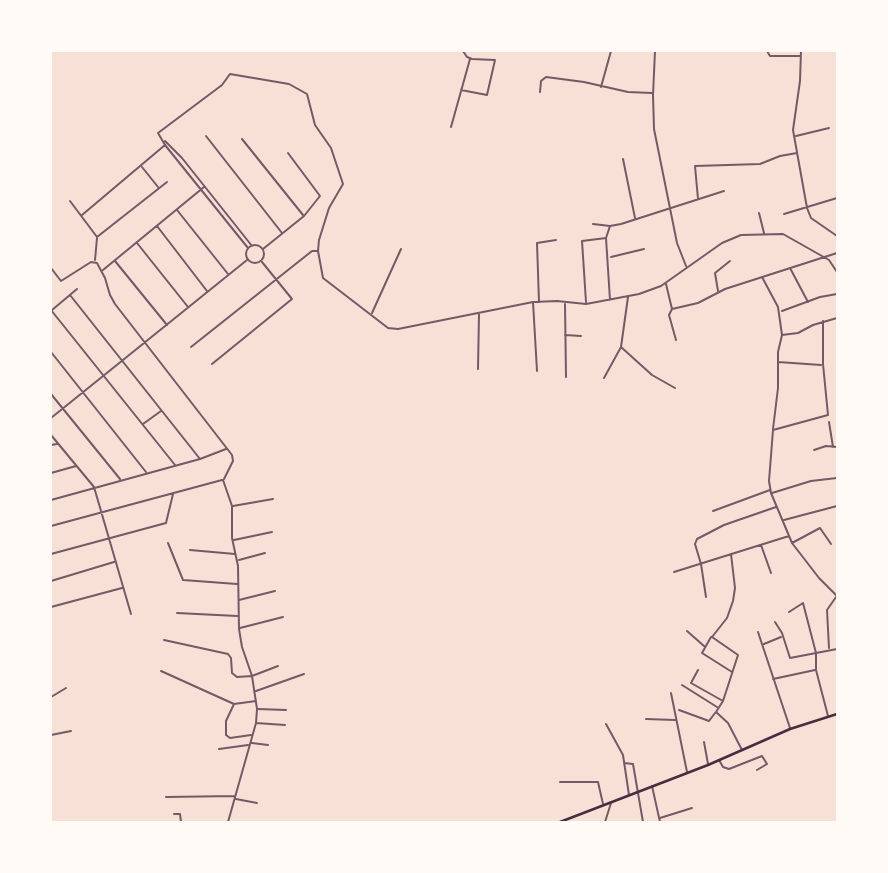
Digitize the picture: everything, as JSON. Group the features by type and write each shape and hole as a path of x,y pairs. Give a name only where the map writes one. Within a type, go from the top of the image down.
{"main road":[{"path":"560,822 708,765 790,729 837,714"}],"street":[{"path":"461,90 487,94 495,60 470,58 463,51"},
{"path":"601,87 611,51"},
{"path":"655,51 654,129 677,243 686,267"},
{"path":"767,51 770,57 801,55"},
{"path":"801,51 800,81 793,127 807,208 811,219 837,236"},
{"path":"451,127 470,58"},
{"path":"250,247 201,190 158,133 222,85 230,74 289,84 304,91 309,97 315,125 331,148 343,184 329,208 318,250 325,280 383,326 398,329 533,302 586,304 628,297 654,290 728,239 741,235 783,234 825,257 837,272"},
{"path":"540,92 541,81 546,77 638,93 653,92"},
{"path":"794,136 829,128"},
{"path":"206,136 283,234"},
{"path":"242,139 304,216"},
{"path":"164,141 168,142 205,187 250,247"},
{"path":"81,216 165,145"},
{"path":"263,249 304,216 319,199 318,191 288,153"},
{"path":"698,198 695,166 760,164 780,156 798,153"},
{"path":"624,159 636,219"},
{"path":"141,166 159,187"},
{"path":"97,237 167,182"},
{"path":"102,271 205,187"},
{"path":"593,224 610,226 724,191"},
{"path":"784,214 837,198"},
{"path":"70,201 97,237 95,261 102,271 110,295 227,448 233,460 223,480 232,506 239,629 252,676 257,709 253,735 228,822"},
{"path":"177,209 228,275"},
{"path":"759,214 764,234"},
{"path":"157,225 208,292"},
{"path":"610,226 606,238 610,301"},
{"path":"586,304 582,241 606,238"},
{"path":"539,302 537,243 556,240"},
{"path":"136,242 188,308"},
{"path":"250,247 259,245 263,249 265,256 262,262"},
{"path":"247,260 250,247"},
{"path":"371,314 401,249"},
{"path":"609,257 644,249"},
{"path":"191,347 312,251 318,250"},
{"path":"672,309 698,303 718,292 837,253"},
{"path":"114,260 167,325"},
{"path":"51,418 247,260"},
{"path":"247,260 253,264 262,262"},
{"path":"51,268 59,280 63,281 95,261"},
{"path":"718,292 715,273 730,261"},
{"path":"212,364 292,299 262,262"},
{"path":"789,267 808,302"},
{"path":"762,277 779,312 782,335 777,362 778,388 772,432 771,491 792,543 837,596 827,610 829,649"},
{"path":"666,283 672,309 669,315 676,340"},
{"path":"77,289 51,310 175,465"},
{"path":"779,312 837,294"},
{"path":"70,295 200,459"},
{"path":"604,378 621,347 628,297"},
{"path":"533,302 537,371"},
{"path":"565,302 566,377"},
{"path":"478,369 479,313"},
{"path":"782,335 798,333 823,321 837,318"},
{"path":"772,432 828,415 823,365 823,321"},
{"path":"565,335 581,336"},
{"path":"621,347 652,375 675,388"},
{"path":"51,352 146,473"},
{"path":"777,362 823,365"},
{"path":"51,394 120,480"},
{"path":"142,425 162,410"},
{"path":"814,450 835,447 829,422"},
{"path":"51,435 94,487 131,614"},
{"path":"51,446 58,443"},
{"path":"51,500 200,459 227,448"},
{"path":"51,473 76,466"},
{"path":"713,511 771,491 837,478"},
{"path":"51,526 223,480"},
{"path":"51,554 166,523 173,493"},
{"path":"232,506 273,499"},
{"path":"784,520 837,506"},
{"path":"706,597 695,544 700,536 736,520 776,507"},
{"path":"792,543 820,528 831,544"},
{"path":"233,540 272,533"},
{"path":"674,572 789,536"},
{"path":"168,543 183,580 238,584"},
{"path":"761,545 771,573"},
{"path":"191,550 236,554"},
{"path":"237,560 265,552"},
{"path":"731,554 735,588 733,601 727,618 702,652 733,673"},
{"path":"51,581 115,562"},
{"path":"51,607 123,587"},
{"path":"238,600 275,592"},
{"path":"789,612 803,604 828,716"},
{"path":"177,613 238,616"},
{"path":"239,629 283,617"},
{"path":"775,622 790,657 837,649"},
{"path":"687,631 705,646"},
{"path":"758,632 790,729"},
{"path":"678,710 709,721 723,701 737,653 712,636"},
{"path":"763,644 783,637"},
{"path":"164,640 228,654 234,676 252,676 278,666"},
{"path":"698,670 691,682 723,701"},
{"path":"772,679 816,670"},
{"path":"161,671 234,704 257,701"},
{"path":"255,691 304,674"},
{"path":"682,685 718,708"},
{"path":"51,697 66,688"},
{"path":"671,693 678,710 676,720 687,773"},
{"path":"234,704 226,721 226,735 230,738 253,735"},
{"path":"257,709 286,710"},
{"path":"716,712 728,723 741,750"},
{"path":"646,719 676,720"},
{"path":"256,723 285,725"},
{"path":"606,724 621,752 629,795"},
{"path":"51,735 71,731"},
{"path":"705,742 708,765"},
{"path":"219,749 250,744 268,745"},
{"path":"719,759 723,767 729,769 762,756 767,764 757,771"},
{"path":"624,763 634,764 643,822"},
{"path":"560,782 599,783 603,805"},
{"path":"652,786 659,820 692,808"},
{"path":"166,797 236,798 257,803"},
{"path":"605,822 611,802"},
{"path":"174,814 180,814 181,822"}]}
